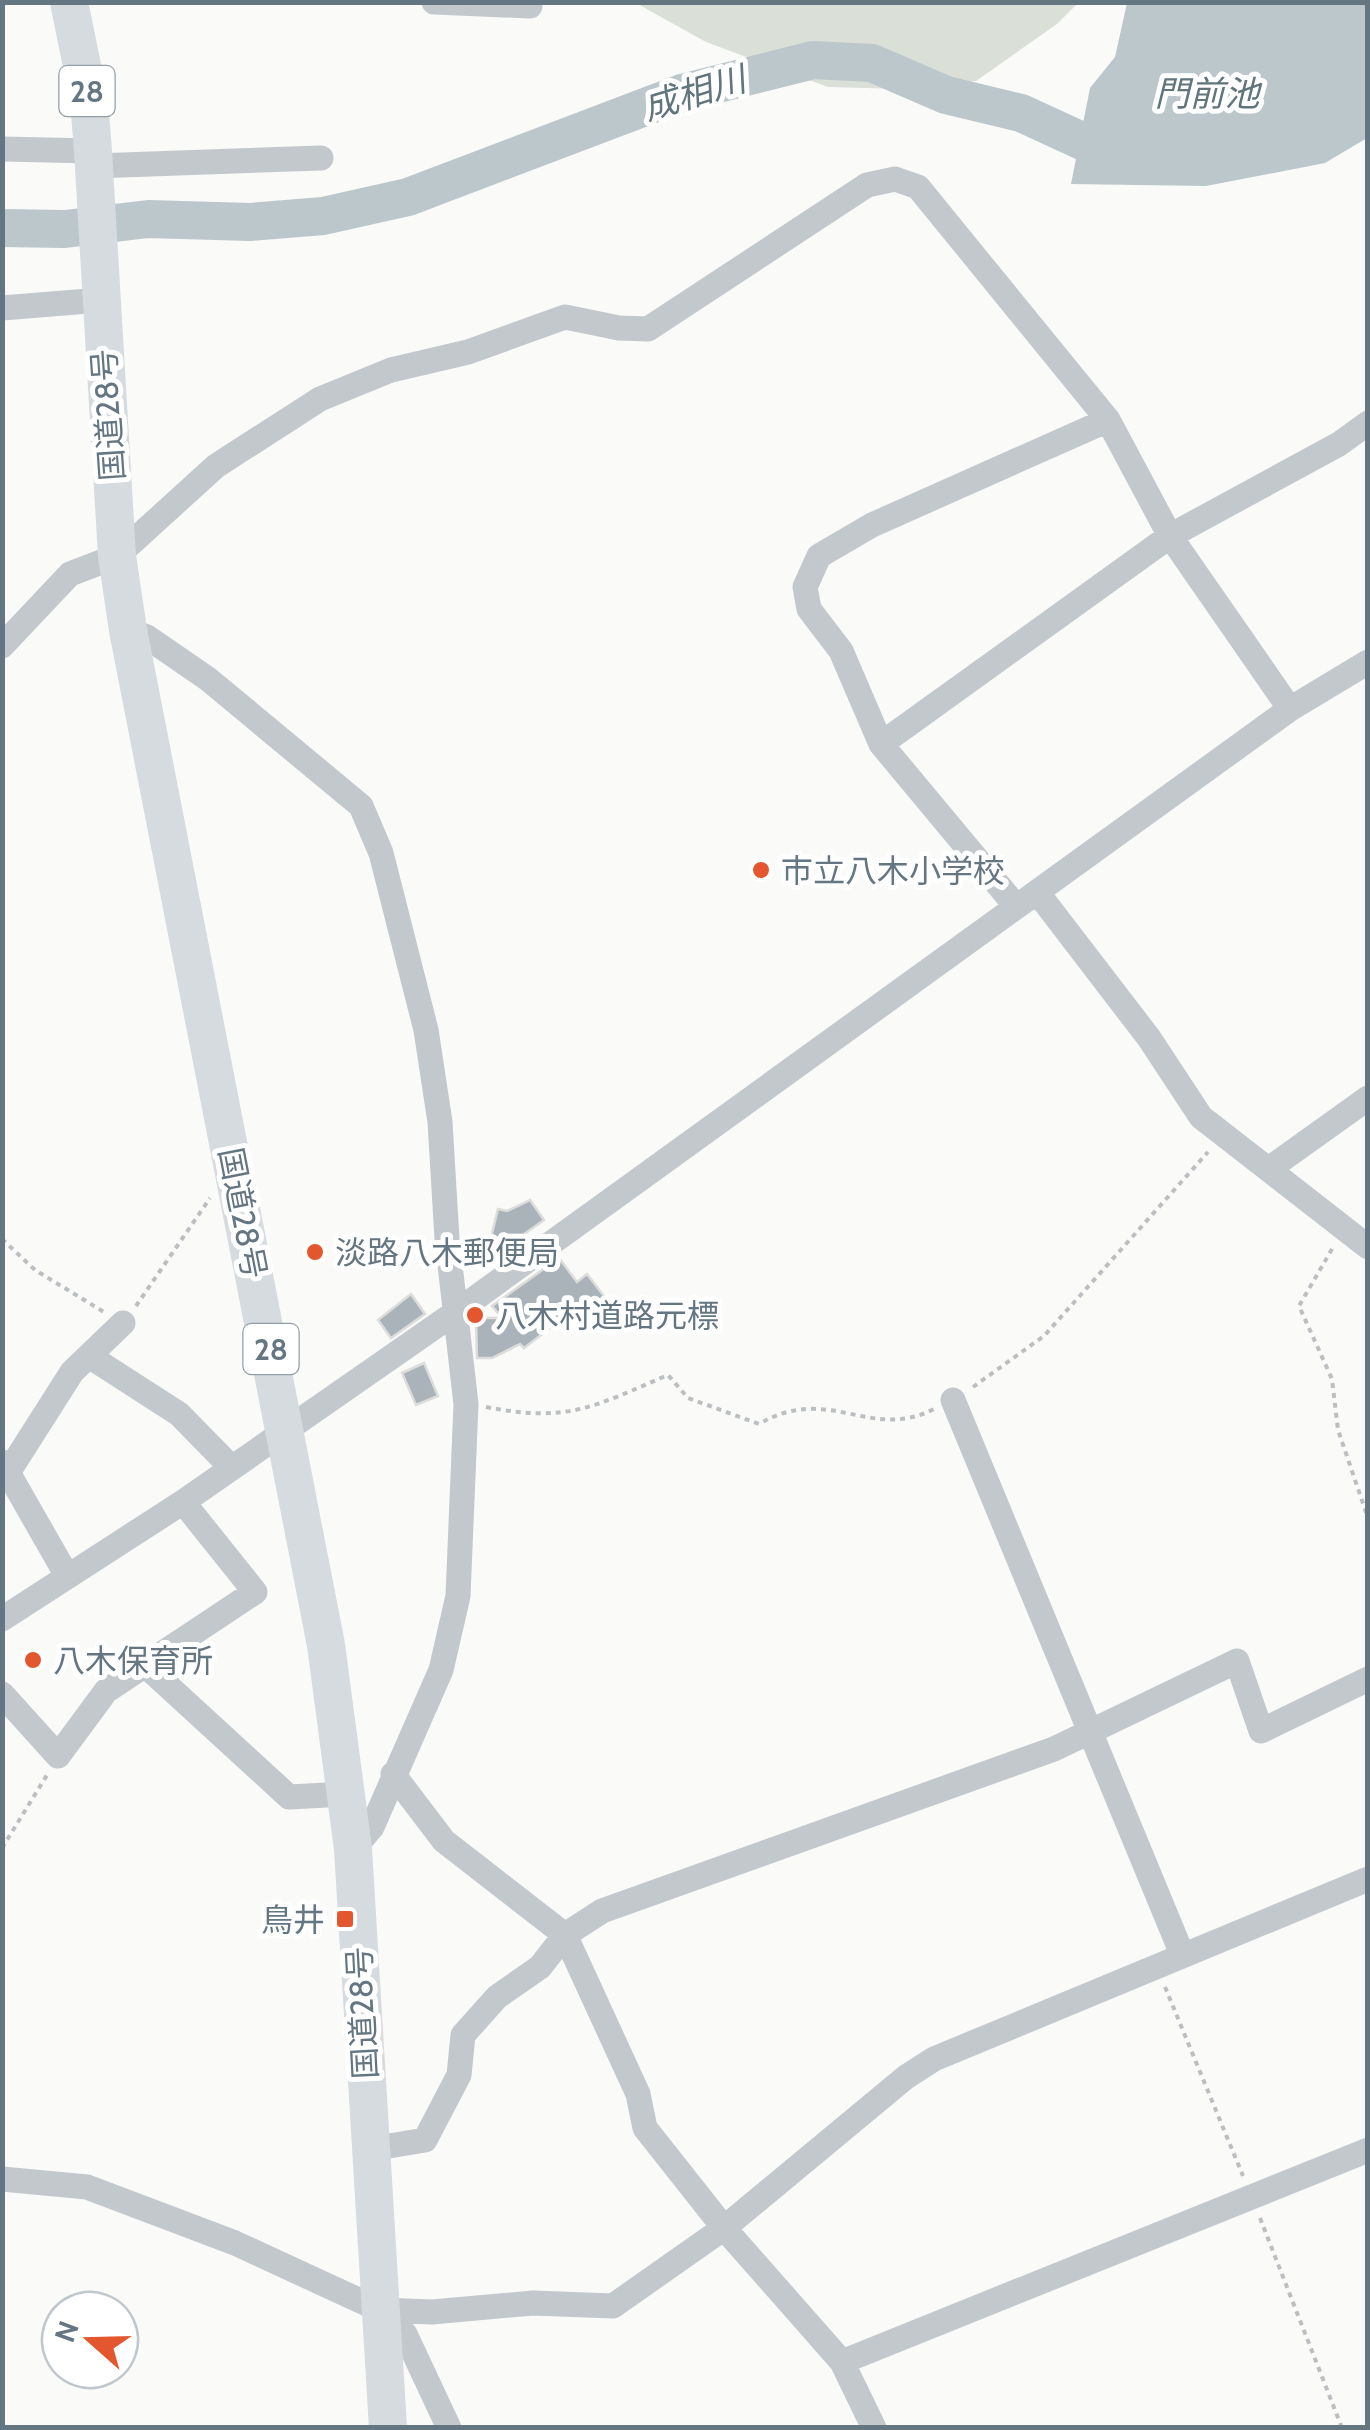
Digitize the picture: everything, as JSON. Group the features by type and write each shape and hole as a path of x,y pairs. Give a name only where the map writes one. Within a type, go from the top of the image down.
{"highway":[{"name":"国道28号","path":"69,2 89,100 118,556 128,630 287,1428 326,1645 346,1794 353,1849 388,2428"}],"street":[{"path":"434,2 530,6"},
{"path":"2,150 94,166 321,158"},
{"path":"2,646 70,574 118,556 216,466 320,399 391,370 468,352 565,317 620,328 648,329 867,185 895,179 918,188 1108,420 1170,536 1290,709"},
{"path":"2,308 100,289"},
{"path":"1015,905 881,744 840,650 809,609 805,587 812,562 872,525 1108,420"},
{"path":"881,744 1170,536 1340,444 1368,423"},
{"path":"128,630 147,637 208,679 361,806 380,853 426,1030 440,1122 446,1240 466,1404 458,1596 441,1670 372,1827 353,1849"},
{"path":"2,1619 46,1595 66,1574 183,1502 456,1312 753,1101 1015,905 1290,709 1368,662"},
{"path":"1037,892 1148,1038 1201,1116 1368,1247"},
{"path":"1270,1168 1368,1098"},
{"path":"66,1574 6,1467 72,1372 123,1324"},
{"path":"89,1356 178,1414 231,1466"},
{"path":"953,1400 1182,1954"},
{"path":"2,1694 58,1756 106,1691 255,1592 183,1502"},
{"path":"370,2149 425,2140 459,2075 464,2036 498,1997 540,1967 565,1936 602,1912 1091,1734 1236,1661 1261,1731 1368,1680"},
{"path":"145,1665 289,1797 346,1794"},
{"path":"393,1774 444,1841 565,1936 638,2094 645,2128 724,2228 842,2362 874,2428"},
{"path":"380,2310 432,2312 533,2303 613,2306 724,2228 906,2077 934,2060 1368,1879"},
{"path":"842,2362 1368,2150"},
{"path":"2,2180 87,2187 235,2243 380,2310 405,2334 450,2428"}],"path":[{"path":"466,1404 544,1417 585,1410 668,1375 688,1398 759,1424 784,1409 814,1406 890,1422 918,1417 953,1400 1044,1336 1208,1152 1201,1116"},
{"path":"2,1239 34,1270 123,1324 233,1163"},
{"path":"1344,1227 1300,1306 1332,1379 1338,1430 1368,1518"},
{"path":"2,1848 58,1756"},
{"path":"1156,1965 1342,2428"}],"shaded area":[{"path":"636,3 1078,3 1057,24 976,81 904,89 828,87 706,42"}],"water":[{"name":"門前池","path":"1127,3 1367,3 1367,138 1325,163 1206,186 1071,184 1090,88 1115,57"}],"building":[{"path":"530,1200 544,1220 503,1249 489,1246 498,1209 507,1211"},
{"path":"559,1258 577,1282 587,1274 610,1304 581,1325 571,1312 524,1348 520,1344 492,1358 477,1358 476,1318 502,1318 492,1306"},
{"path":"411,1294 425,1314 391,1338 378,1320"},
{"path":"424,1363 438,1396 416,1405 402,1373"}],"waterway":[{"name":"成相川","path":"2,228 65,229 148,219 250,222 323,216 408,197 682,93 813,60 872,63 946,95 1021,113 1095,147 1128,139"}],"place":[{"name":"市立八木小学校","path":"761,870"},
{"name":"淡路八木郵便局","path":"315,1252"},
{"name":"八木村道路元標","path":"475,1315"},
{"name":"八木保育所","path":"33,1660"},
{"name":"鳥井","path":"345,1919"}]}
